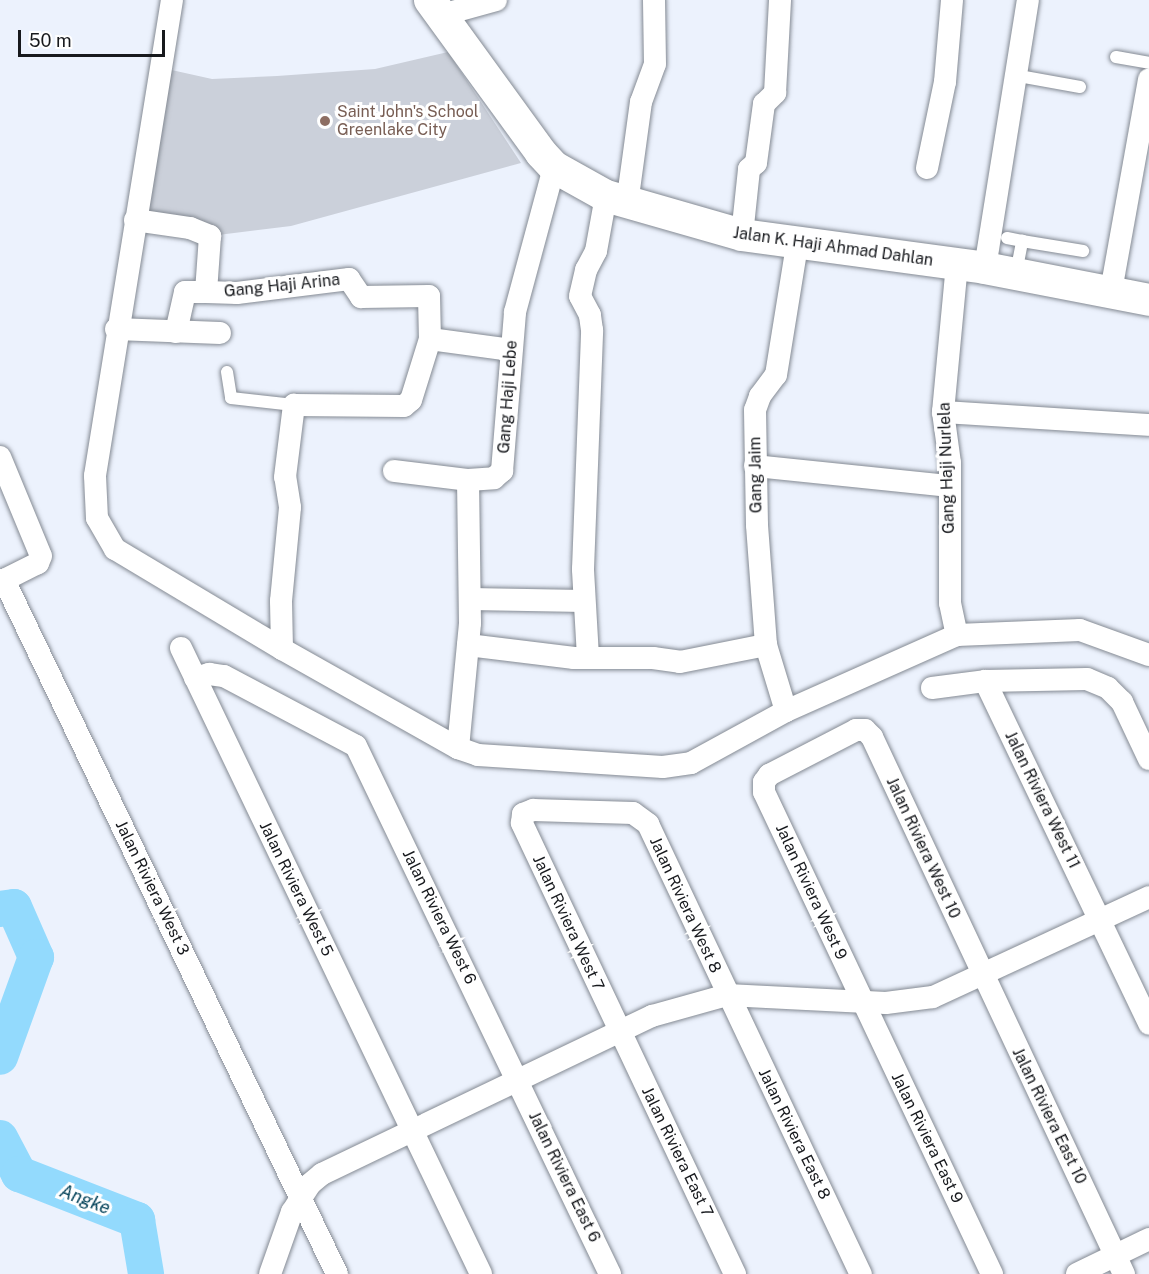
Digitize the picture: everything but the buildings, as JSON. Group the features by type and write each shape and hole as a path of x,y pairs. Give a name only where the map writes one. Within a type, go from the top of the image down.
{"main road":[{"name":"Jalan K. Haji Ahmad Dahlan","path":"436,8 554,167 616,200 742,235 1016,273 1149,300"}],"street":[{"path":"172,0 116,329 94,487 96,518 104,535 115,549 282,650 458,748 478,755 678,766 708,757 786,711 957,635 1080,630 1149,655"},
{"path":"436,8 496,0"},
{"path":"588,657 584,601 592,360 590,315 580,296 586,270 616,200 641,102 655,64 654,0"},
{"path":"742,235 750,169 756,164 764,104 775,93 780,0"},
{"path":"927,168 945,82 952,0"},
{"name":"Gang Haji Nurlela","path":"957,635 950,603 949,486 943,412 971,266 1019,76 1028,0"},
{"path":"1111,291 1149,79"},
{"name":"Gang Haji Lebe","path":"394,471 468,480 494,478 502,471 515,312 554,167"},
{"name":"Gang Haji Arina","path":"135,220 190,228 210,236 206,292 237,293 349,279 361,297 429,296 432,307 430,339"},
{"name":"Gang Jaim","path":"786,711 766,645 755,466 755,410 760,396 776,375 797,244"},
{"path":"176,332 184,292 206,292"},
{"path":"116,329 220,333"},
{"path":"282,650 281,601 290,507 285,477 294,405 404,406 411,400 430,339 511,350"},
{"path":"943,412 1149,425"},
{"path":"0,457 41,556 38,563 2,581"},
{"path":"755,466 949,486"},
{"path":"458,748 470,599 468,480"},
{"name":"Jalan Riviera West 3","path":"2,581 337,1274"},
{"path":"470,599 584,601"},
{"path":"468,645 588,657 680,662 766,645"},
{"name":"Jalan Riviera West 5","path":"181,648 481,1274"},
{"name":"Jalan Riviera West 6","path":"195,678 209,674 224,676 347,740 360,753 517,1080"},
{"path":"932,688 985,681 1087,679 1108,688 1122,702 1149,759"},
{"name":"Jalan Riviera West 11","path":"985,681 1149,1024"},
{"name":"Jalan Riviera West 10","path":"764,782 769,775 856,730 865,730 872,737 982,976"},
{"name":"Jalan Riviera West 9","path":"764,782 764,792 862,1001"},
{"name":"Jalan Riviera West 8","path":"523,814 544,810 642,816 727,994"},
{"name":"Jalan Riviera West 7","path":"523,814 522,823 618,1031"},
{"path":"270,1274 300,1197 322,1174 618,1031 677,1006 727,994 911,1002 982,976 1149,897"},
{"name":"Jalan Riviera East 10","path":"982,976 1120,1264"},
{"name":"Jalan Riviera East 8","path":"727,994 861,1274"},
{"name":"Jalan Riviera East 9","path":"862,1001 992,1274"},
{"name":"Jalan Riviera East 7","path":"618,1031 735,1274"},
{"name":"Jalan Riviera East 6","path":"517,1080 610,1274"},
{"path":"1077,1274 1120,1264 1149,1239"}],"lane":[{"path":"1116,57 1149,63"},
{"path":"1019,76 1080,87"},
{"path":"1007,238 1083,251"},
{"path":"1016,273 1022,241"},
{"path":"227,372 231,398 294,405"}],"waterway":[{"name":"Angke","path":"0,909 14,907 36,957 0,1057"},
{"name":"Angke","path":"0,1138 19,1174 137,1220 146,1274"}],"place":[{"name":"Saint John's School Greenlake City","path":"325,121"}]}
